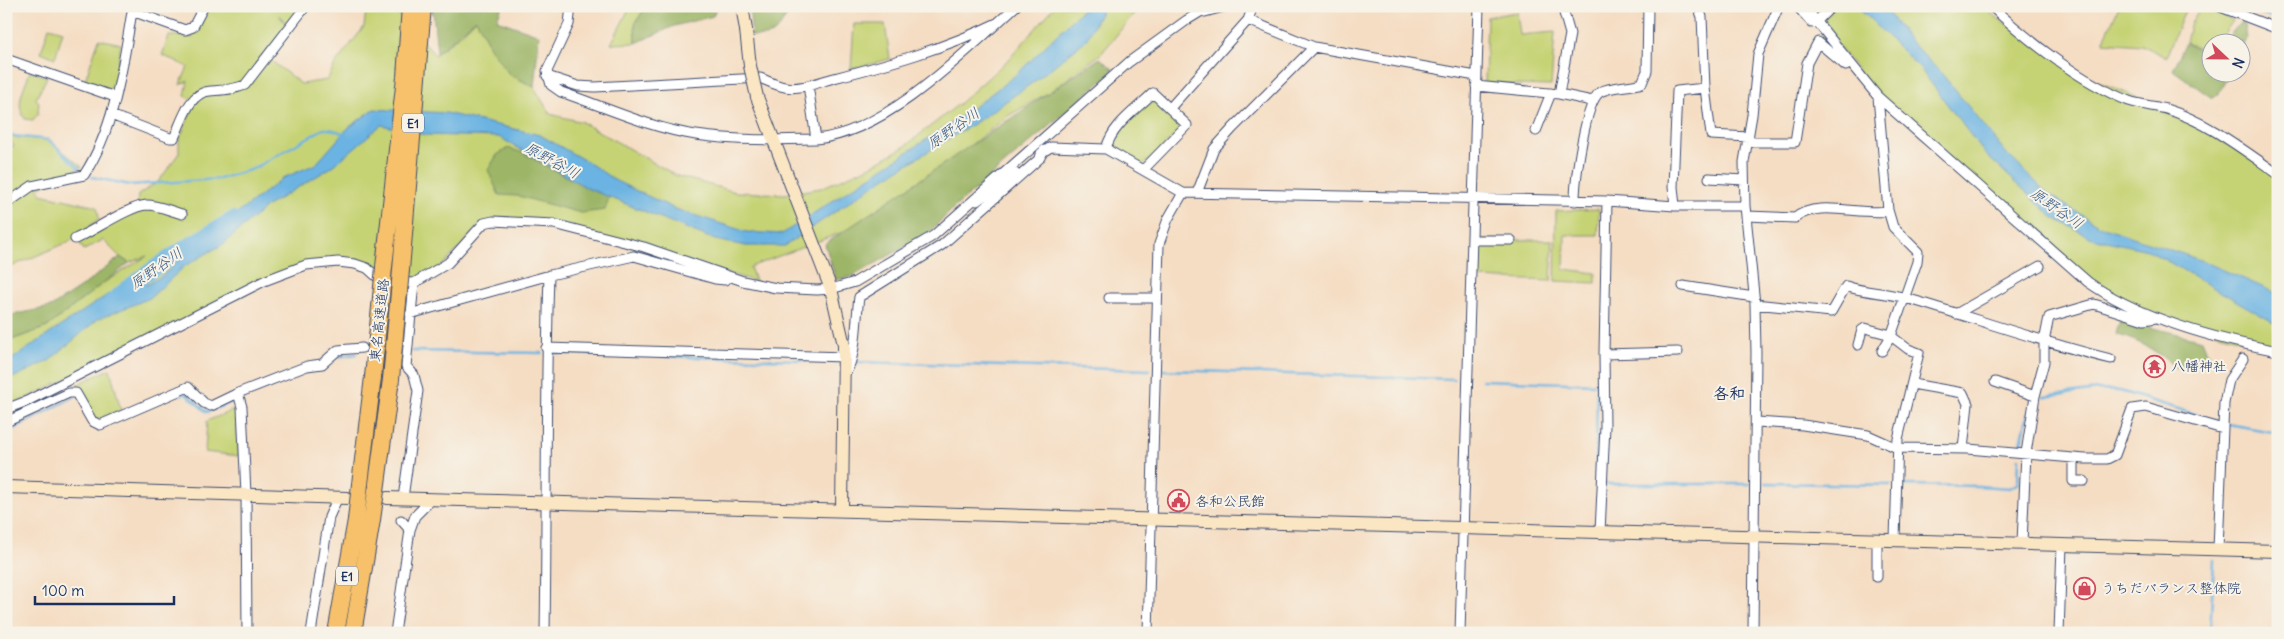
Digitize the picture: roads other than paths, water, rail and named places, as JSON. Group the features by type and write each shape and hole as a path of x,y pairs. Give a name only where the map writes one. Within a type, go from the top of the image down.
{"highway":[{"name":"東名高速道路","path":"410,6 411,78"},
{"name":"東名高速道路","path":"353,633 364,520 360,484 373,377 392,268 411,78 423,6"},
{"name":"東名高速道路","path":"336,633 364,520 381,494 391,379 392,268"}],"street":[{"path":"6,204 32,186 84,175 96,158 122,72 133,9 185,30 193,26 204,6"},
{"path":"110,115 174,138 194,97 200,92 235,90 245,85 306,6"},
{"path":"571,6 569,24 547,70 547,76 551,85 561,92 666,128 696,135 774,140 830,138 857,128 913,95 955,61 1016,6"},
{"path":"742,6 750,66 757,97 830,286 845,357 842,510"},
{"path":"6,409 27,401 264,281 306,265 338,262 355,264 367,268 377,277 395,282 414,282 448,263 484,223 493,221 538,222 573,228 644,248 743,281 776,288 830,286 855,282 892,262 933,236 1129,62 1210,6"},
{"path":"1195,15 1227,6"},
{"path":"1170,108 1248,20 1253,6"},
{"path":"1460,633 1479,6"},
{"path":"1536,131 1555,94 1570,34 1562,6"},
{"path":"1575,200 1575,184 1579,159 1592,101 1601,92 1642,83 1647,71 1648,6"},
{"path":"1698,6 1702,16 1704,88 1711,135 1748,140 1795,142 1807,63 1818,42 1850,70 1855,70"},
{"path":"1753,633 1757,422 1754,301 1745,206 1744,162 1758,54 1779,6"},
{"path":"1797,6 1812,23 1832,6"},
{"path":"1804,6 1820,18 1855,70 1878,97 2088,282 2110,298 2158,318 2278,351"},
{"path":"1991,6 2043,49 2096,84 2130,101 2166,109 2203,124 2278,174"},
{"path":"2218,6 2278,28"},
{"path":"1248,20 1314,47 1367,55 1476,81 1592,101"},
{"path":"547,76 578,86 760,78 785,88 808,85 872,68 972,35 997,23"},
{"path":"1197,193 1214,149 1314,47"},
{"path":"6,59 115,96"},
{"path":"808,85 816,139"},
{"path":"1675,206 1673,187 1677,91 1704,88"},
{"path":"1106,149 1109,137 1114,130 1153,93 1187,125 1143,170"},
{"path":"1878,97 1888,211 1893,227 1918,252 1917,262 1891,335 1882,351"},
{"path":"959,212 991,192 1044,150 1051,147 1106,149 1183,193 1575,200 1675,206 1745,206"},
{"path":"845,374 849,368 853,349 859,297 942,245 1038,159 1044,150"},
{"path":"1709,178 1744,180"},
{"path":"1148,633 1159,244 1168,219 1183,193"},
{"path":"1600,532 1605,426 1604,354 1607,201"},
{"path":"75,239 137,207 149,205 182,214"},
{"path":"1747,216 1795,218 1802,212 1814,208 1875,213 1888,211"},
{"path":"1472,240 1511,240"},
{"path":"410,314 549,275 634,256 715,279 743,281"},
{"path":"1956,314 2040,266"},
{"path":"544,633 547,502 546,348 549,275"},
{"path":"403,498 418,391 414,375 406,366 404,348 414,282"},
{"path":"1683,286 1754,301 1831,312 1846,286 1904,298 2044,342 2110,359"},
{"path":"1109,298 1157,298"},
{"path":"2022,544 2026,453 2035,396 2044,362 2044,342 2049,318 2094,304 2144,320 2158,318"},
{"path":"1858,345 1865,328 1891,335 1908,349 1919,353 1898,448 1895,540"},
{"path":"6,422 69,393 76,393 92,421 100,425 188,387 204,403 211,406 238,393 307,366 322,364 338,350 362,348"},
{"path":"546,348 845,357"},
{"path":"1604,354 1678,352"},
{"path":"2218,549 2224,403 2229,380 2243,359"},
{"path":"1995,382 2035,396"},
{"path":"1912,384 1963,393 1968,404 1963,449"},
{"path":"238,393 242,407 246,494 247,633"},
{"path":"1757,422 1803,425 1868,435 1898,448 1963,449 2107,459 2115,455 2132,409 2138,407 2146,406 2223,429"},
{"path":"2073,458 2073,481 2084,481"},
{"path":"6,486 342,498"},
{"path":"381,494 403,498 432,499 2278,551"},
{"path":"311,633 329,517 342,498"},
{"path":"395,633 410,530 415,516 432,499"},
{"path":"401,520 410,530"},
{"path":"1877,576 1878,540"},
{"path":"2059,633 2062,545"}],"water":[{"path":"1086,6 1104,6 1086,40 1035,81 978,121 883,179 785,246 746,246 715,240 589,189 499,137 426,135 381,125 332,167 267,206 225,243 185,266 150,298 98,319 49,361 6,381 6,363 110,293 149,284 163,275 216,230 283,178 316,164 348,128 374,109 446,113 540,135 591,164 616,181 675,209 747,232 782,234 962,116 1017,74"},
{"path":"1857,6 1883,6 1910,41 1942,74 2007,154 2049,195 2098,225 2203,261 2278,294 2278,325 2148,250 2092,238 2054,218 1985,154 1921,70"}],"waterway":[{"path":"2239,6 2278,20"},
{"path":"92,177 130,185 219,179 253,169 323,129 346,134"},
{"path":"6,135 49,140 79,168"},
{"name":"原野谷川","path":"110,303 139,279 234,219"},
{"path":"412,351 542,353"},
{"path":"552,353 835,361"},
{"path":"336,357 356,354"},
{"path":"854,362 1149,370"},
{"path":"305,371 324,367"},
{"path":"1163,370 1454,379"},
{"path":"1482,380 1597,384 1596,478"},
{"path":"243,397 277,383"},
{"path":"2044,397 2098,390 2120,391 2217,421"},
{"path":"181,395 185,393 207,412 234,401"},
{"path":"6,433 74,397"},
{"path":"2020,448 2028,413"},
{"path":"2228,424 2278,433"},
{"path":"1904,485 2010,488 2018,483 2019,458"},
{"path":"1766,483 1891,485"},
{"path":"1606,484 1750,484"},
{"path":"2210,633 2214,560"}],"tunnel":[{"path":"362,348 402,348"}],"place":[{"name":"八幡神社","path":"2155,366"},
{"name":"各和公民館","path":"1179,501"},
{"name":"うちだバランス整体院","path":"2085,588"}],"district":[{"name":"各和","path":"1729,393"}]}
